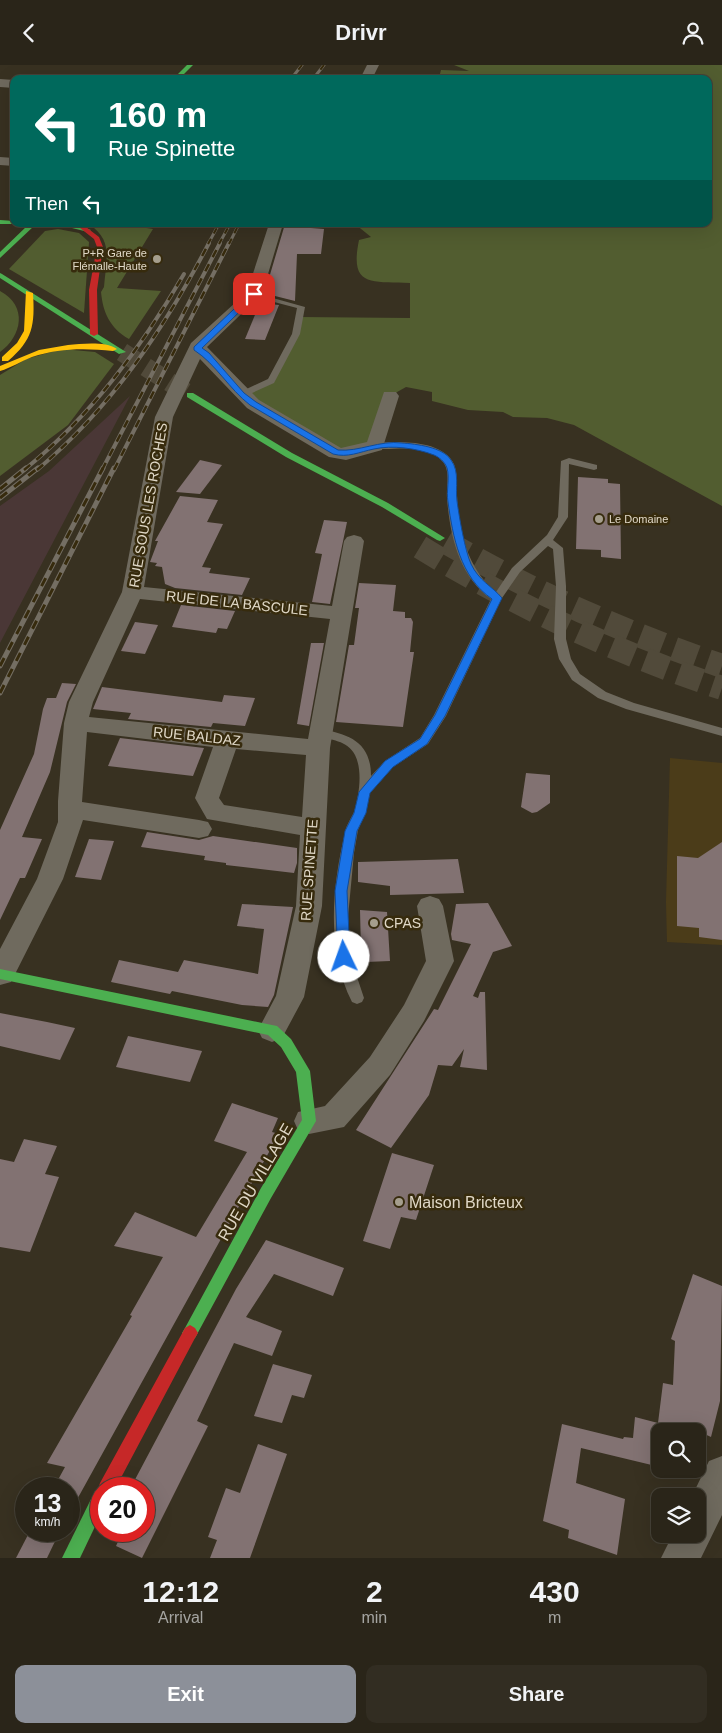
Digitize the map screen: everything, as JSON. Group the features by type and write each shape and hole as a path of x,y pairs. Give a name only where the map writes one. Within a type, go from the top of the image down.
{"main road":[{"path":"180,75 190,65"},
{"path":"0,256 27,227"},
{"path":"83,227 97,238 100,247 93,289 94,334"},
{"path":"0,275 119,351 88,345 42,348 0,369"},
{"path":"0,363 24,343 30,331 29,293"},
{"path":"190,395 289,455 385,505 440,538"},
{"path":"289,455 351,502"},
{"path":"1,974 272,1030"},
{"name":"RUE DU VILLAGE","path":"112,1477 266,1193 309,1121 303,1071 286,1043 272,1030"},
{"path":"71,1558 90,1519"}],"street":[{"name":"RUE SOUS LES ROCHES","path":"1,974 50,879 71,822 70,809 76,723 81,702 133,591 164,417 197,348 254,294 275,227"},
{"path":"197,348 206,354 241,395 288,427 336,453 346,454 375,446 390,396"},
{"name":"RUE SPINETTE","path":"272,1030 290,997 309,906 312,828 319,740 354,541"},
{"name":"RUE DE LA BASCULE","path":"133,591 342,614"},
{"name":"RUE BALDAZ","path":"76,723 227,740 319,740"},
{"path":"227,740 207,798 216,813 312,828"},
{"path":"70,809 199,829"},
{"path":"309,1121 333,1118 380,1066 414,1013 440,961 430,906"},
{"path":"706,1508 722,1474"},
{"path":"680,1558 688,1543"}],"lane":[{"path":"241,395 271,381 296,334 301,307 254,294"},
{"path":"375,446 401,445 422,448 438,453 447,460 452,469 452,500 466,564 484,589 497,598"},
{"path":"357,998 350,985 344,957 341,891 351,831 363,798 389,764 424,741 440,716 497,598 516,570 547,541 563,517 564,463 569,461 594,467"},
{"path":"547,541 558,548 561,586 560,639 565,659 576,677 602,695 630,706 722,732"},
{"path":"319,740 344,738 356,747 364,761 363,825"}],"shaded area":[{"path":"130,396 0,643 0,506 49,471"},
{"path":"670,758 722,763 722,945 667,942 666,902"}],"green space":[{"path":"454,65 722,65 722,506 574,425 547,418 513,417 503,412 468,410 432,401 432,392 406,387 390,396 375,446 346,454 241,395 271,381 296,334 299,317 410,318 410,283 366,279 357,267 359,240 371,237 359,227 712,227 712,75 440,75 441,70 469,71"},
{"path":"93,227 140,227 153,229 117,288 161,291 129,339 112,325 104,307 101,292 104,287 107,252 102,237"},
{"path":"58,229 79,233 89,242 84,313 9,269 45,231"},
{"path":"0,291 9,297 15,305 19,321 13,338 0,352"},
{"path":"62,349 95,352 114,364 68,425 0,476 0,375 26,359"}],"building":[{"path":"284,227 324,229 321,254 297,254 295,301 267,294 269,278"},
{"path":"260,303 279,305 265,340 245,339"},
{"path":"200,460 222,465 200,494 176,492"},
{"name":"Le Domaine","path":"578,477 608,479 608,483 620,484 621,559 601,557 601,550 576,549"},
{"path":"180,496 218,500 207,522 223,524 202,567 211,568 209,573 250,578 242,595 175,588 165,584 162,567 155,566 157,563 150,562 158,541 155,541"},
{"path":"324,520 347,522 330,604 312,602 322,554 315,553"},
{"path":"359,583 396,585 393,611 405,612 405,618 411,618 413,622 410,652 414,652 403,727 336,722 349,645 354,645 359,608 355,608"},
{"path":"181,605 235,611 227,629 218,628 216,633 172,627"},
{"path":"135,622 158,625 145,654 121,651"},
{"path":"311,643 324,643 309,726 297,724"},
{"path":"62,683 76,684 67,702 50,772 22,837 42,839 25,878 20,878 0,920 0,830 34,754 47,698 56,698"},
{"path":"102,687 222,702 224,695 255,698 245,726 213,723 211,727 128,719 131,713 93,709"},
{"path":"120,738 204,748 193,776 108,766"},
{"path":"526,773 550,775 550,803 537,812 532,813 521,807"},
{"path":"147,832 199,840 213,836 297,848 297,863 294,873 226,865 226,863 204,860 205,856 141,847"},
{"path":"89,839 114,841 101,880 75,877"},
{"path":"722,842 722,940 699,937 699,928 677,926 677,856 698,858"},
{"path":"458,859 464,893 390,895 390,886 358,882 358,862"},
{"path":"488,903 512,946 493,952 473,996 478,998 480,992 485,992 487,1070 460,1067 464,1049 452,1066 438,1065 429,1095 391,1148 356,1130 434,1009 438,1010 471,944 452,940 451,934 456,904"},
{"path":"242,904 293,907 274,995 268,1007 242,1005 172,991 170,994 111,982 119,960 178,972 184,960 258,974 264,929 237,926"},
{"path":"360,910 387,912 390,961 366,962 364,951 361,951"},
{"path":"0,1013 75,1028 60,1060 0,1046"},
{"path":"128,1036 202,1051 190,1082 116,1067"},
{"path":"232,1103 278,1118 272,1132 279,1134 80,1494 80,1477 60,1477 65,1467 47,1463 132,1316 130,1315 163,1257 114,1246 135,1212 196,1237 247,1152 214,1141"},
{"path":"24,1139 57,1146 45,1174 59,1177 30,1252 0,1247 0,1159 14,1162"},
{"name":"Maison Bricteux","path":"392,1153 434,1165 416,1220 401,1217 390,1249 363,1241"},
{"path":"266,1240 344,1268 333,1296 274,1274 246,1317 282,1331 272,1356 234,1343 197,1421 208,1426 155,1532 155,1477 136,1477 236,1289"},
{"path":"693,1274 722,1286 720,1401 711,1437 706,1435 706,1423 658,1423 663,1383 673,1385 675,1341 671,1339"},
{"path":"273,1364 312,1375 304,1398 292,1395 282,1423 254,1416"},
{"path":"635,1417 658,1423 651,1423 651,1465 581,1448 576,1483 625,1499 617,1555 568,1538 569,1530 543,1521 562,1424 623,1439 624,1437 633,1438"},
{"path":"258,1444 287,1454 250,1558 210,1558 217,1540 208,1537 226,1488 240,1493"},
{"path":"24,1542 55,1542 47,1558 16,1558"},
{"path":"118,1542 150,1542 142,1558 116,1546"}],"tunnel":[{"path":"122,352 190,395"},
{"path":"446,542 479,561 581,611 651,640 722,666"},
{"path":"420,547 493,589 567,626 643,659 722,688"}],"railway":[{"path":"294,75 302,65"},
{"path":"316,75 324,65"},
{"path":"208,244 217,227"},
{"path":"219,244 228,227"},
{"path":"229,244 238,227"},
{"path":"37,470 64,446 113,393 155,336 209,243"},
{"path":"102,470 220,243"},
{"path":"114,470 229,243"},
{"path":"24,470 93,404 132,354 184,274"},
{"path":"0,489 26,468"},
{"path":"0,498 38,468"},
{"path":"0,666 103,468"},
{"path":"0,693 114,468"}],"traffic: fast":[{"path":"180,75 190,65"},
{"path":"0,222 10,223"},
{"path":"0,256 29,227"},
{"path":"76,227 88,230"},
{"path":"0,275 122,352"},
{"path":"190,395 289,455 385,505 440,538"},
{"path":"0,974 272,1030 286,1043 303,1071 309,1121 266,1193 190,1333"},
{"path":"71,1558 90,1519"}],"traffic: slow":[{"path":"5,359 20,345 28,331 30,323 29,293"},
{"path":"0,369 28,356 55,349 68,347 113,349"}],"traffic: jam":[{"path":"82,227 97,238 100,247 93,290 94,334"},
{"path":"112,1477 190,1333"}],"place":[{"name":"P+R Gare de Flémalle-Haute","path":"157,259"},
{"name":"Le Domaine","path":"599,519"},
{"name":"CPAS","path":"374,923"},
{"name":"Maison Bricteux","path":"399,1202"}],"route":[{"path":"254,294 197,348 206,354 241,395 288,427 336,453 346,454 375,446 401,445 422,448 438,453 447,460 452,469 452,500 466,564 484,589 497,598 440,716 424,741 389,764 364,792 360,813 351,831 348,859 341,891 344,957"}]}
